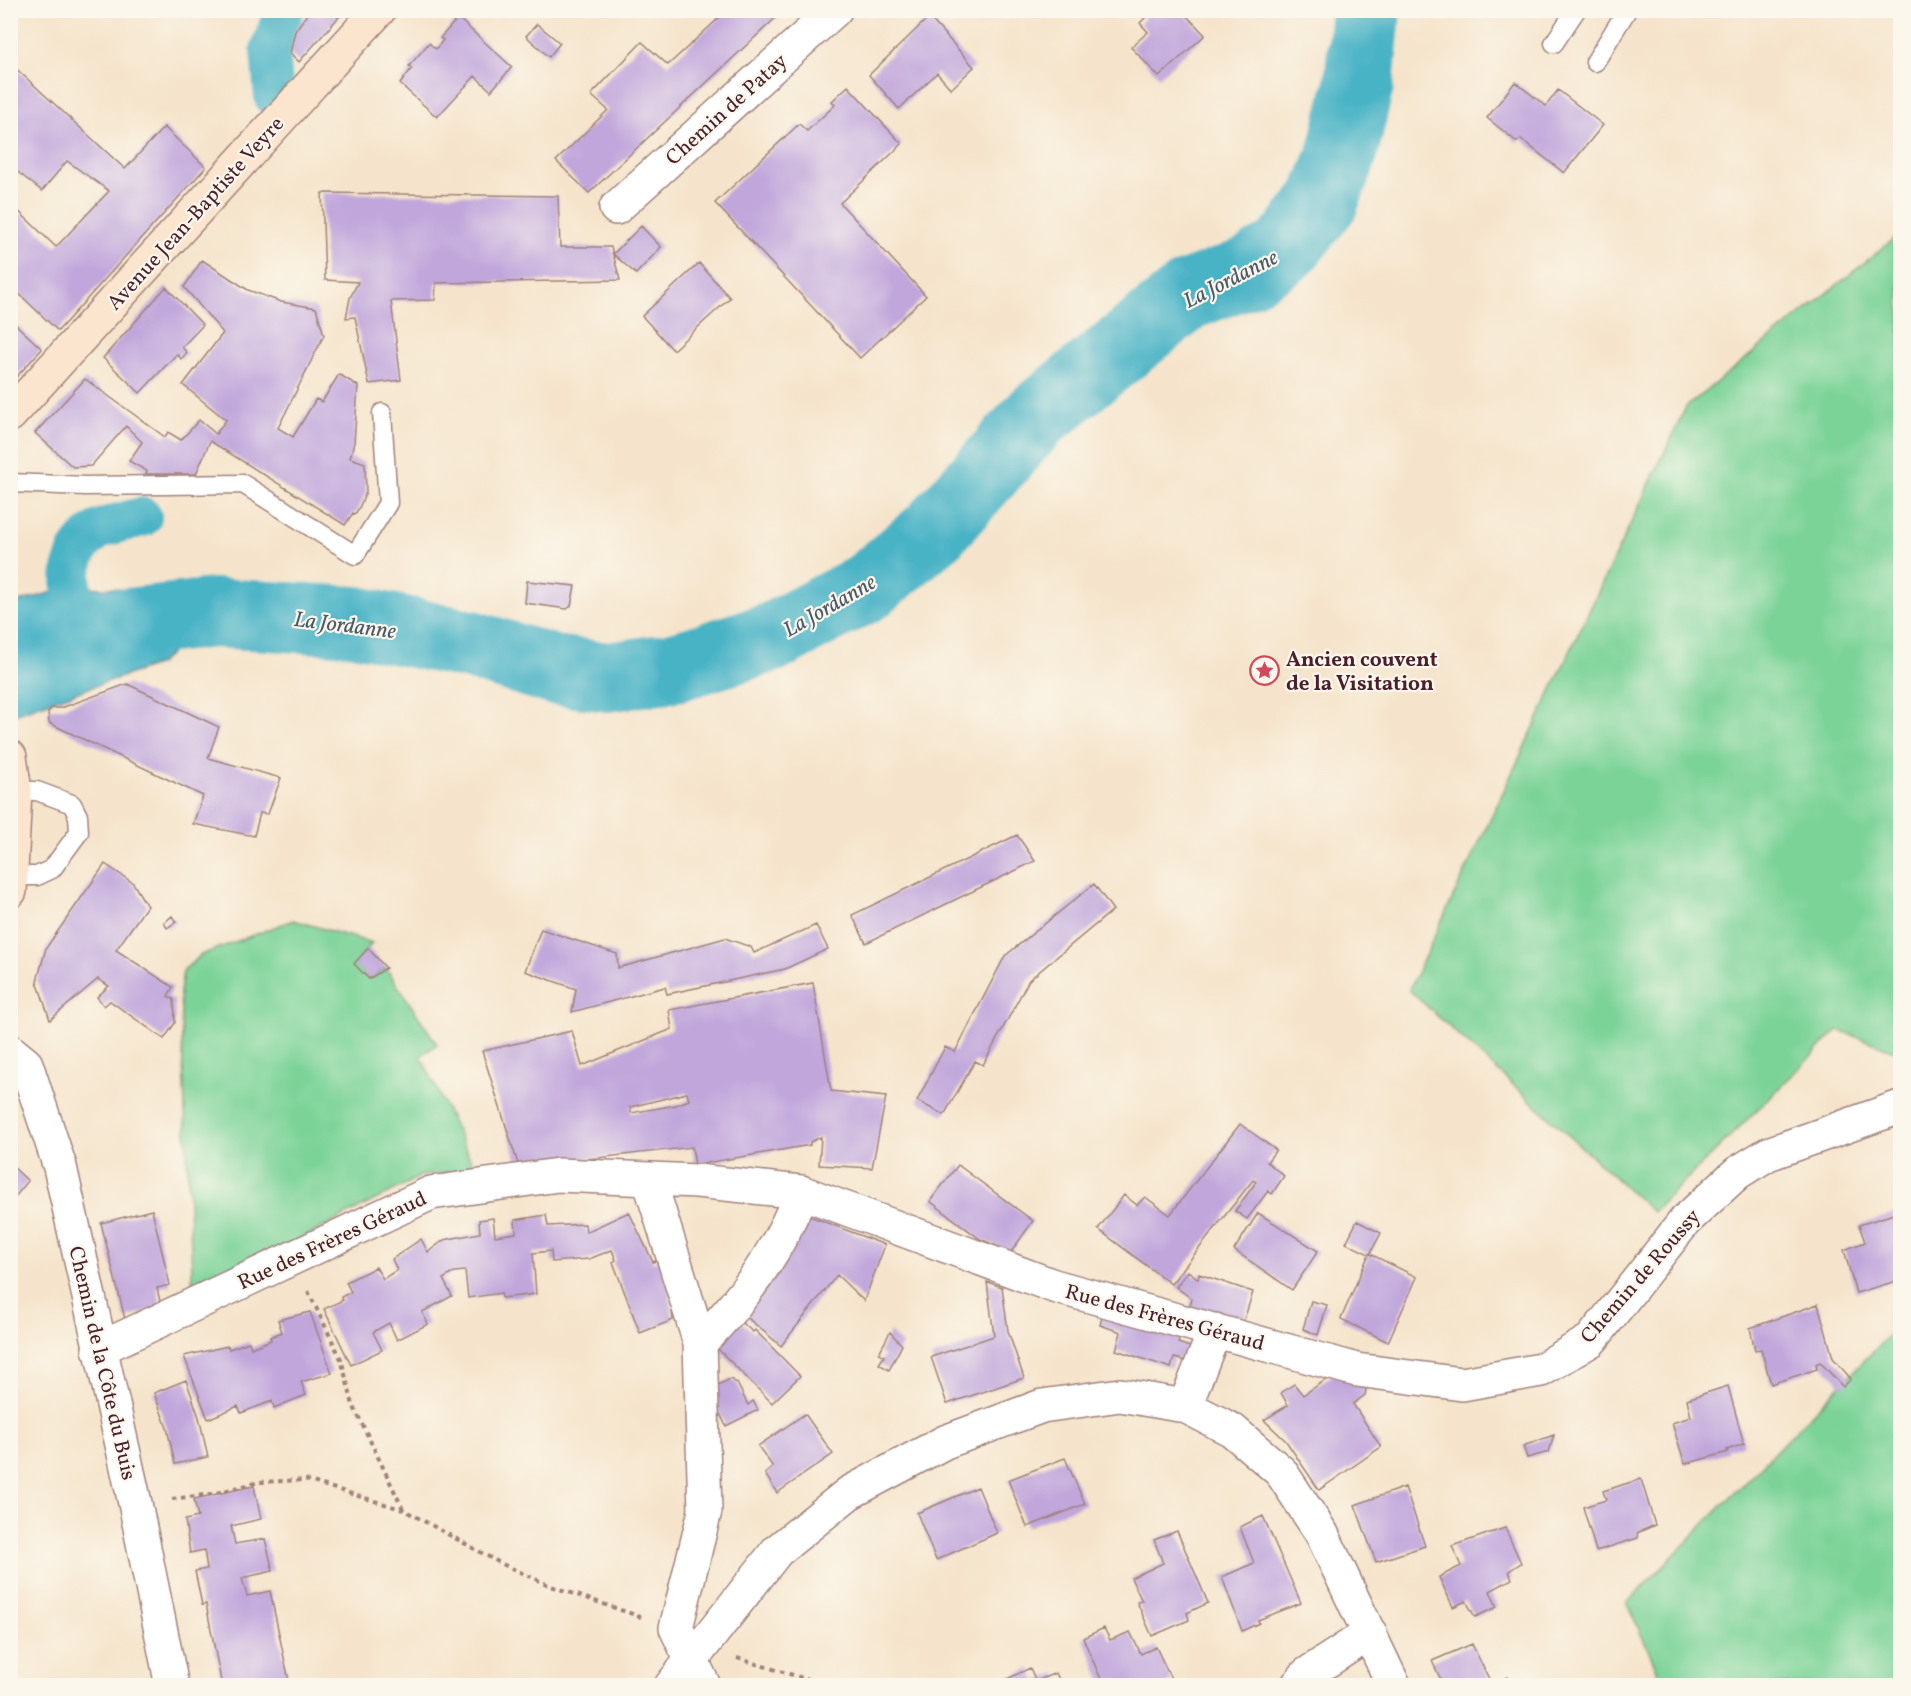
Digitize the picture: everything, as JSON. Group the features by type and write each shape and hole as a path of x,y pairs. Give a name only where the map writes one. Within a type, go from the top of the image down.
{"main road":[{"name":"Avenue Jean-Baptiste Veyre","path":"10,415 379,10"},
{"path":"10,757 15,791 11,884"}],"street":[{"name":"Chemin de Patay","path":"616,207 835,10"},
{"name":"Chemin de la Côte du Buis","path":"10,1051 26,1064 60,1167 135,1503 172,1686"},
{"name":"Chemin de Roussy","path":"1541,1370 1591,1340 1685,1221 1737,1173 1768,1154 1900,1107"},
{"name":"Rue des Frères Géraud","path":"99,1349 431,1193 558,1175 649,1179 801,1192 1054,1286 1357,1370 1462,1384 1541,1370"},
{"path":"649,1179 700,1343 705,1511 676,1628 698,1672"},
{"path":"700,1343 728,1315 787,1229 801,1192"},
{"name":"Rue des Frères Géraud","path":"1185,1406 1215,1330"},
{"path":"671,1686 698,1672 777,1551 849,1493 945,1442 1042,1406 1120,1395 1185,1406 1232,1430 1281,1472 1322,1534 1394,1686"},
{"path":"1297,1686 1307,1674 1370,1633"}],"lane":[{"path":"1554,43 1576,10"},
{"path":"1595,62 1627,10"},
{"path":"10,483 86,486 243,483 355,555 388,503 382,413"},
{"path":"11,884 52,869 79,832 78,816 72,804 37,791 15,791"}],"path":[{"path":"294,1257 341,1359 353,1405 404,1510"},
{"path":"135,1503 212,1494 259,1482 306,1480 404,1510 500,1563 551,1586 676,1628"},
{"path":"698,1672 719,1653 829,1686"}],"green space":[{"path":"1900,234 1900,1053 1838,1030 1653,1212 1409,990 1686,407"},
{"path":"293,920 372,943 355,964 369,979 386,968 437,1044 421,1056 475,1169 421,1176 193,1295 180,992 183,971 201,955"},
{"path":"1900,1324 1900,1685 1664,1685 1627,1603"}],"water":[{"path":"71,587 114,588 214,613 159,664 11,715 11,604"}],"building":[{"path":"310,10 345,10 299,62 290,53 295,31"},
{"path":"713,10 784,10 589,193 556,161 608,110 591,95 642,42 668,65 719,18"},
{"path":"1138,10 1181,10 1205,35 1159,77 1131,47 1148,32 1140,23 1145,18"},
{"path":"929,17 974,67 951,89 937,73 899,109 869,75"},
{"path":"458,18 512,67 491,91 475,76 437,117 400,84 412,68 409,66 429,43 436,49 443,40 440,38"},
{"path":"537,24 560,43 549,57 526,36"},
{"path":"10,63 125,169 164,127 206,167 58,331 10,285 10,203 56,247 109,191 67,161 42,191 10,166"},
{"path":"1515,82 1546,106 1558,90 1603,125 1564,173 1521,139 1517,142 1487,118"},
{"path":"848,86 902,144 840,203 926,296 860,358 715,203 799,124 807,131 835,105 832,101"},
{"path":"322,193 558,196 560,247 611,247 620,280 436,283 435,300 391,301 401,380 369,384 355,317 346,318 350,298 358,282 325,280"},
{"path":"641,226 661,247 636,274 613,254"},
{"path":"202,260 248,290 281,302 316,308 324,335 278,428 293,437 316,399 322,402 339,374 358,386 354,443 350,458 365,463 366,492 359,508 345,525 210,441 196,474 146,474 147,471 129,461 142,442 126,426 91,466 73,467 35,433 85,379 165,437 168,432 181,440 199,420 216,434 226,420 183,385 223,333 184,287"},
{"path":"699,263 730,298 673,350 642,316"},
{"path":"166,287 203,325 182,347 187,353 181,359 177,354 140,393 103,358"},
{"path":"10,319 42,349 10,384"},
{"path":"527,581 575,586 571,606 567,609 525,603"},
{"path":"127,684 219,727 208,758 281,778 268,814 260,813 254,836 193,824 203,796 49,723 48,712 51,708 61,708"},
{"path":"1017,835 1035,861 866,943 852,915"},
{"path":"105,864 133,883 147,906 116,950 173,987 168,996 174,1000 175,1023 164,1039 110,1001 104,1006 97,997 109,986 98,979 50,1020 37,981 46,948"},
{"path":"1094,884 1113,910 1029,980 983,1065 975,1061 944,1115 917,1101 945,1047 955,1052 1005,956"},
{"path":"172,916 176,922 167,928 164,923"},
{"path":"816,925 828,949 785,969 667,994 665,987 572,1012 576,989 525,971 541,929 617,954 618,968 725,938 751,947 754,953"},
{"path":"368,948 386,968 369,979 354,964"},
{"path":"813,983 831,1091 886,1097 872,1168 819,1165 821,1137 810,1142 810,1145 695,1165 692,1147 519,1167 482,1051 572,1031 582,1066 672,1029 669,1010","holes":["687,1093 689,1100 676,1105 631,1113 630,1107"]},
{"path":"1240,1124 1276,1150 1267,1162 1284,1176 1272,1194 1268,1191 1247,1219 1235,1211 1256,1182 1253,1180 1171,1284 1098,1229 1124,1195 1137,1205 1145,1197 1170,1215"},
{"path":"10,1164 28,1181 15,1197 10,1193"},
{"path":"958,1165 1033,1221 1011,1252 980,1239 930,1201"},
{"path":"152,1210 170,1285 157,1288 161,1306 125,1319 101,1223"},
{"path":"629,1212 653,1262 659,1260 669,1285 673,1320 640,1333 613,1262 616,1260 612,1250 589,1259 552,1262 551,1251 533,1253 536,1294 502,1298 501,1293 468,1298 465,1271 454,1272 443,1279 452,1296 422,1312 428,1324 397,1340 389,1323 373,1332 382,1350 351,1365 324,1309 343,1300 341,1297 351,1292 346,1282 376,1267 383,1279 397,1270 392,1259 421,1239 428,1252 444,1240 480,1233 479,1220 493,1218 495,1236 516,1233 515,1220 546,1215 548,1226 585,1224 586,1232"},
{"path":"1900,1212 1900,1280 1856,1293 1844,1250 1865,1242 1859,1225"},
{"path":"1258,1213 1318,1251 1292,1290 1234,1250"},
{"path":"807,1215 885,1245 864,1301 837,1275 781,1346 743,1314"},
{"path":"1357,1221 1381,1233 1370,1254 1417,1277 1388,1342 1341,1319 1369,1254 1346,1243"},
{"path":"1188,1271 1198,1279 1199,1274 1253,1292 1242,1326 1189,1308 1192,1299 1176,1287"},
{"path":"987,1282 1002,1287 1008,1331 1024,1378 947,1404 931,1357 994,1336"},
{"path":"1311,1301 1327,1305 1318,1335 1303,1329"},
{"path":"1818,1304 1833,1358 1851,1379 1843,1387 1820,1362 1816,1364 1817,1369 1771,1384 1761,1349 1755,1350 1750,1328"},
{"path":"310,1312 332,1373 301,1382 306,1395 274,1408 272,1401 241,1413 238,1406 208,1419 184,1356 228,1346 229,1349 249,1342 251,1348 271,1340 270,1337 282,1332 278,1320"},
{"path":"1103,1313 1180,1337 1178,1343 1190,1347 1186,1361 1174,1358 1171,1368 1116,1350 1121,1332 1100,1325"},
{"path":"739,1320 753,1332 755,1330 800,1376 772,1403 717,1348"},
{"path":"890,1332 902,1345 889,1370 879,1364 884,1356 879,1353"},
{"path":"1333,1375 1367,1383 1365,1395 1353,1404 1381,1447 1319,1490 1286,1441 1264,1420 1288,1405 1281,1393 1294,1384 1303,1395"},
{"path":"730,1379 737,1383 748,1405 753,1401 758,1410 726,1426 710,1393 712,1388"},
{"path":"186,1380 199,1417 208,1457 175,1464 167,1428 154,1393"},
{"path":"1728,1386 1744,1444 1727,1450 1728,1452 1685,1464 1672,1423 1691,1417 1687,1399"},
{"path":"805,1414 833,1454 777,1493 765,1474 773,1467 758,1446"},
{"path":"1554,1435 1549,1452 1527,1458 1523,1446"},
{"path":"1065,1458 1085,1504 1027,1527 1008,1480"},
{"path":"1641,1479 1655,1525 1637,1533 1638,1538 1596,1551 1583,1507 1606,1500 1603,1491"},
{"path":"254,1486 261,1519 231,1526 235,1544 265,1539 273,1571 242,1578 247,1596 270,1591 290,1686 222,1686 206,1604 202,1605 195,1571 207,1569 204,1550 190,1553 185,1520 198,1517 194,1499"},
{"path":"978,1487 997,1533 936,1560 917,1513"},
{"path":"1405,1487 1425,1546 1376,1562 1355,1505"},
{"path":"1263,1516 1301,1603 1258,1620 1259,1623 1242,1631 1222,1577 1254,1563 1240,1527"},
{"path":"1505,1528 1521,1563 1509,1571 1512,1579 1490,1591 1497,1607 1475,1617 1466,1601 1453,1607 1439,1577 1461,1566 1452,1546"},
{"path":"1177,1531 1208,1603 1187,1613 1189,1620 1152,1636 1137,1602 1142,1601 1131,1578 1163,1563 1154,1540"},
{"path":"1104,1628 1110,1640 1130,1632 1141,1654 1156,1647 1172,1681 1162,1686 1104,1686 1083,1638"},
{"path":"1472,1644 1492,1685 1507,1677 1511,1686 1444,1686 1432,1661"},
{"path":"1030,1668 1036,1681 1056,1673 1062,1686 1011,1686 1007,1679"}],"waterway":[{"path":"274,97 270,51 284,10"},
{"name":"La Jordanne","path":"10,651 76,629 214,613 356,621 471,645 554,670 608,677 675,667 773,637 866,588 933,532 1038,415 1189,295 1249,272 1285,250 1324,201 1343,152 1359,84 1366,10"},
{"path":"76,629 71,589 73,563 78,551 97,531 142,517"}],"place":[{"name":"Ancien couvent de la Visitation","path":"1265,671"}]}
